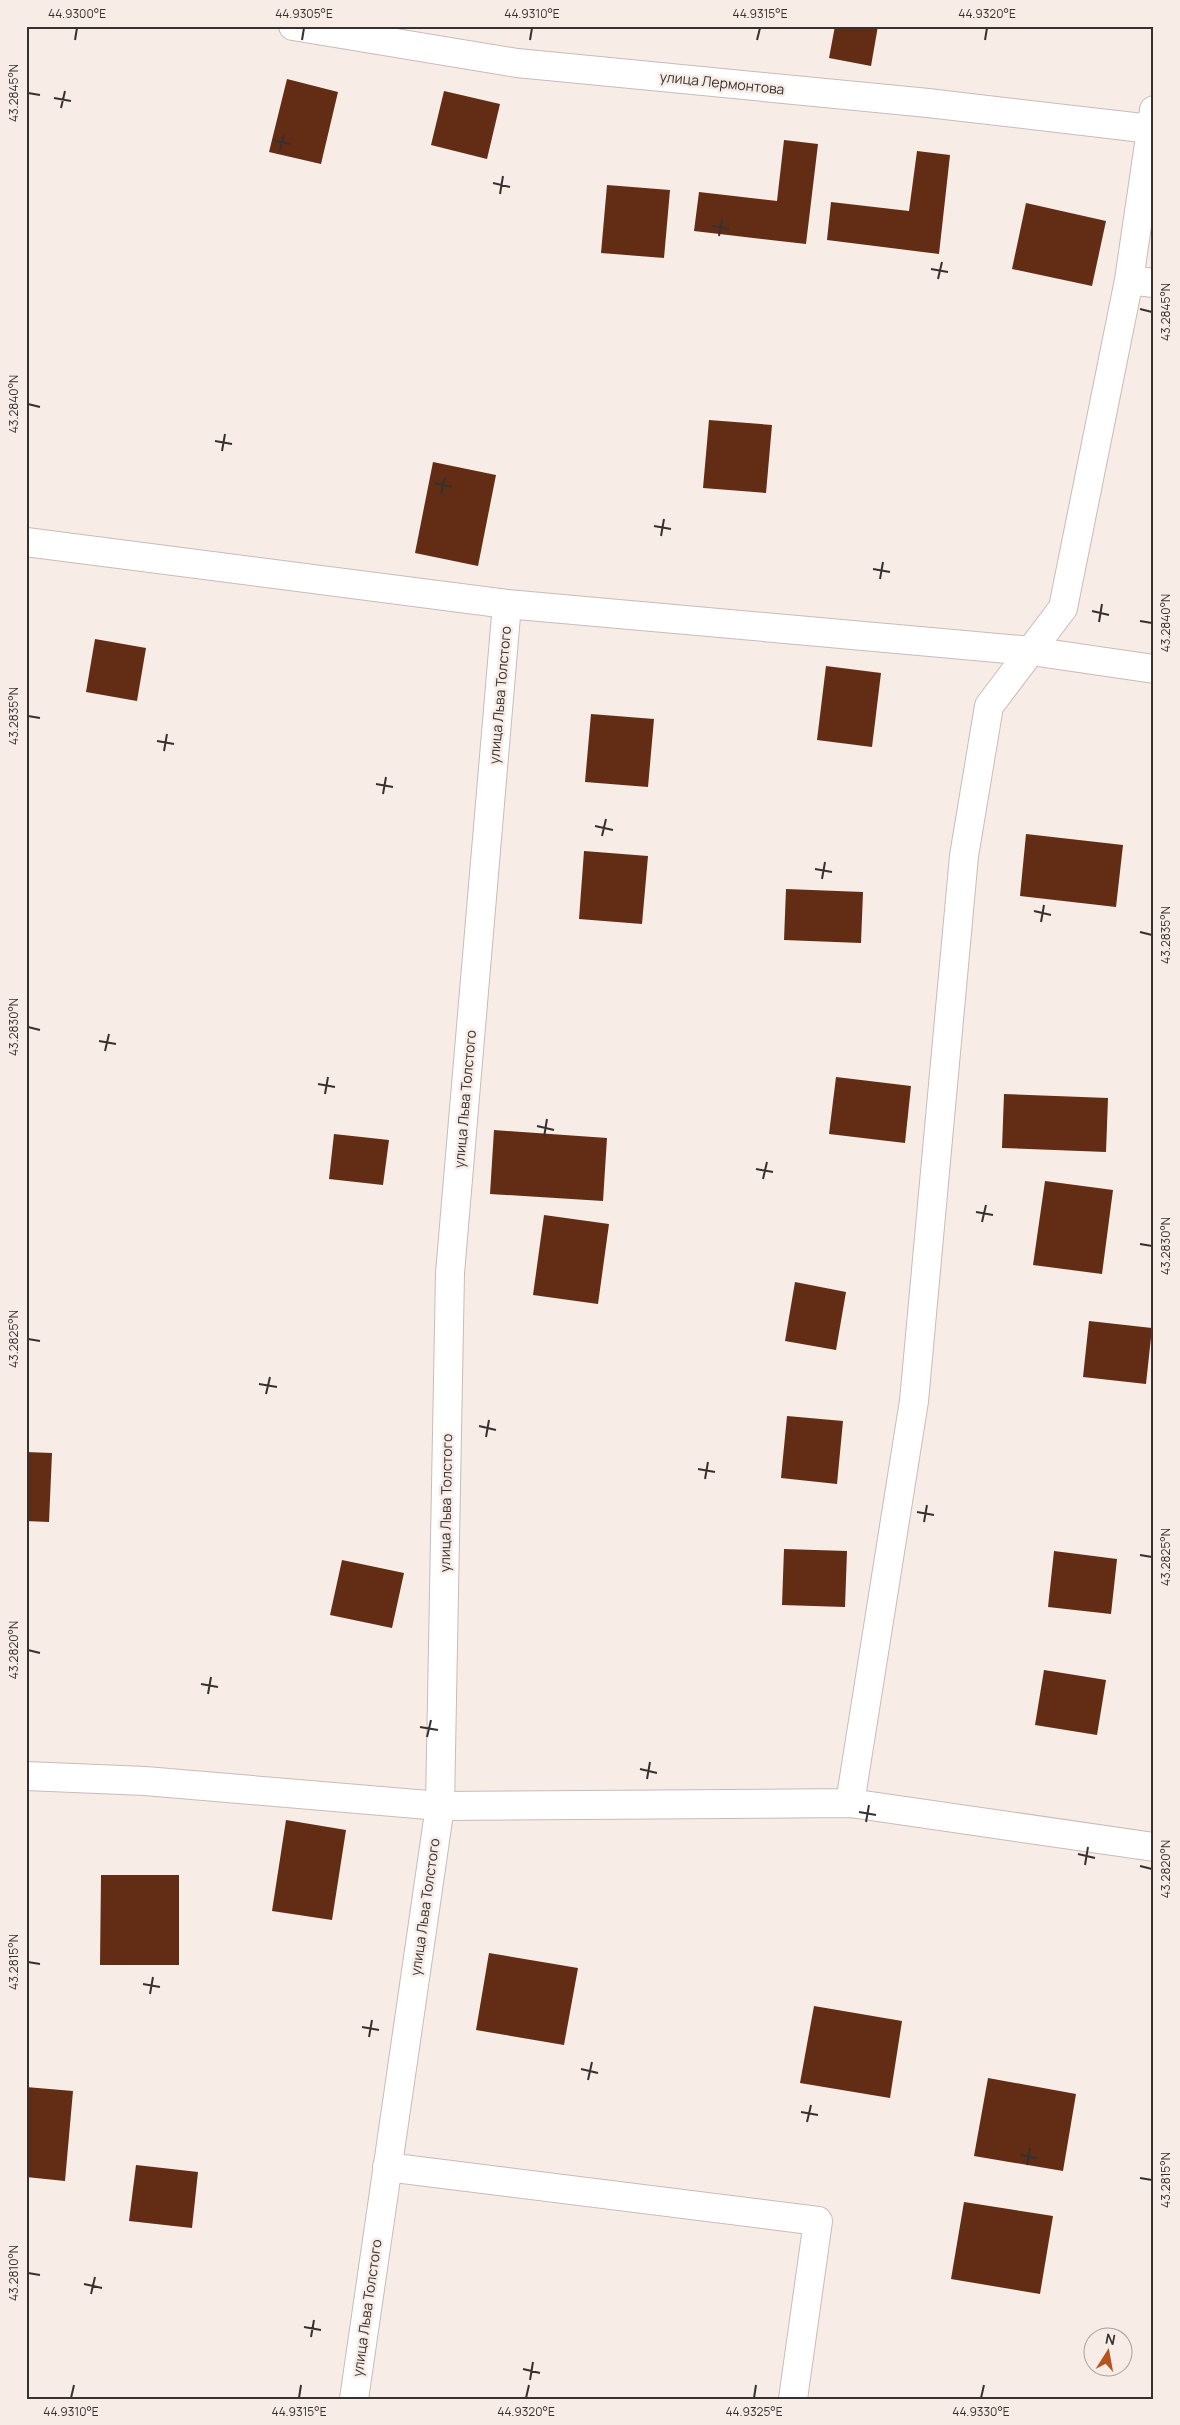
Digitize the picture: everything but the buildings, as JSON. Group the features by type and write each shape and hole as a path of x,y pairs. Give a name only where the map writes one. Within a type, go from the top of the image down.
{"street":[{"name":"улица Лермонтова","path":"294,26 517,64 928,104 1152,120"},
{"path":"850,1803 914,1401 964,856 989,706 1063,608 1141,281 1152,120"},
{"path":"27,543 507,604 1031,651 1154,669"},
{"name":"улица Льва Толстого","path":"354,2399 440,1806 450,1273 507,604"},
{"path":"26,1776 145,1781 440,1806 850,1803 1154,1847"},
{"path":"387,2167 818,2221 793,2399"}]}
